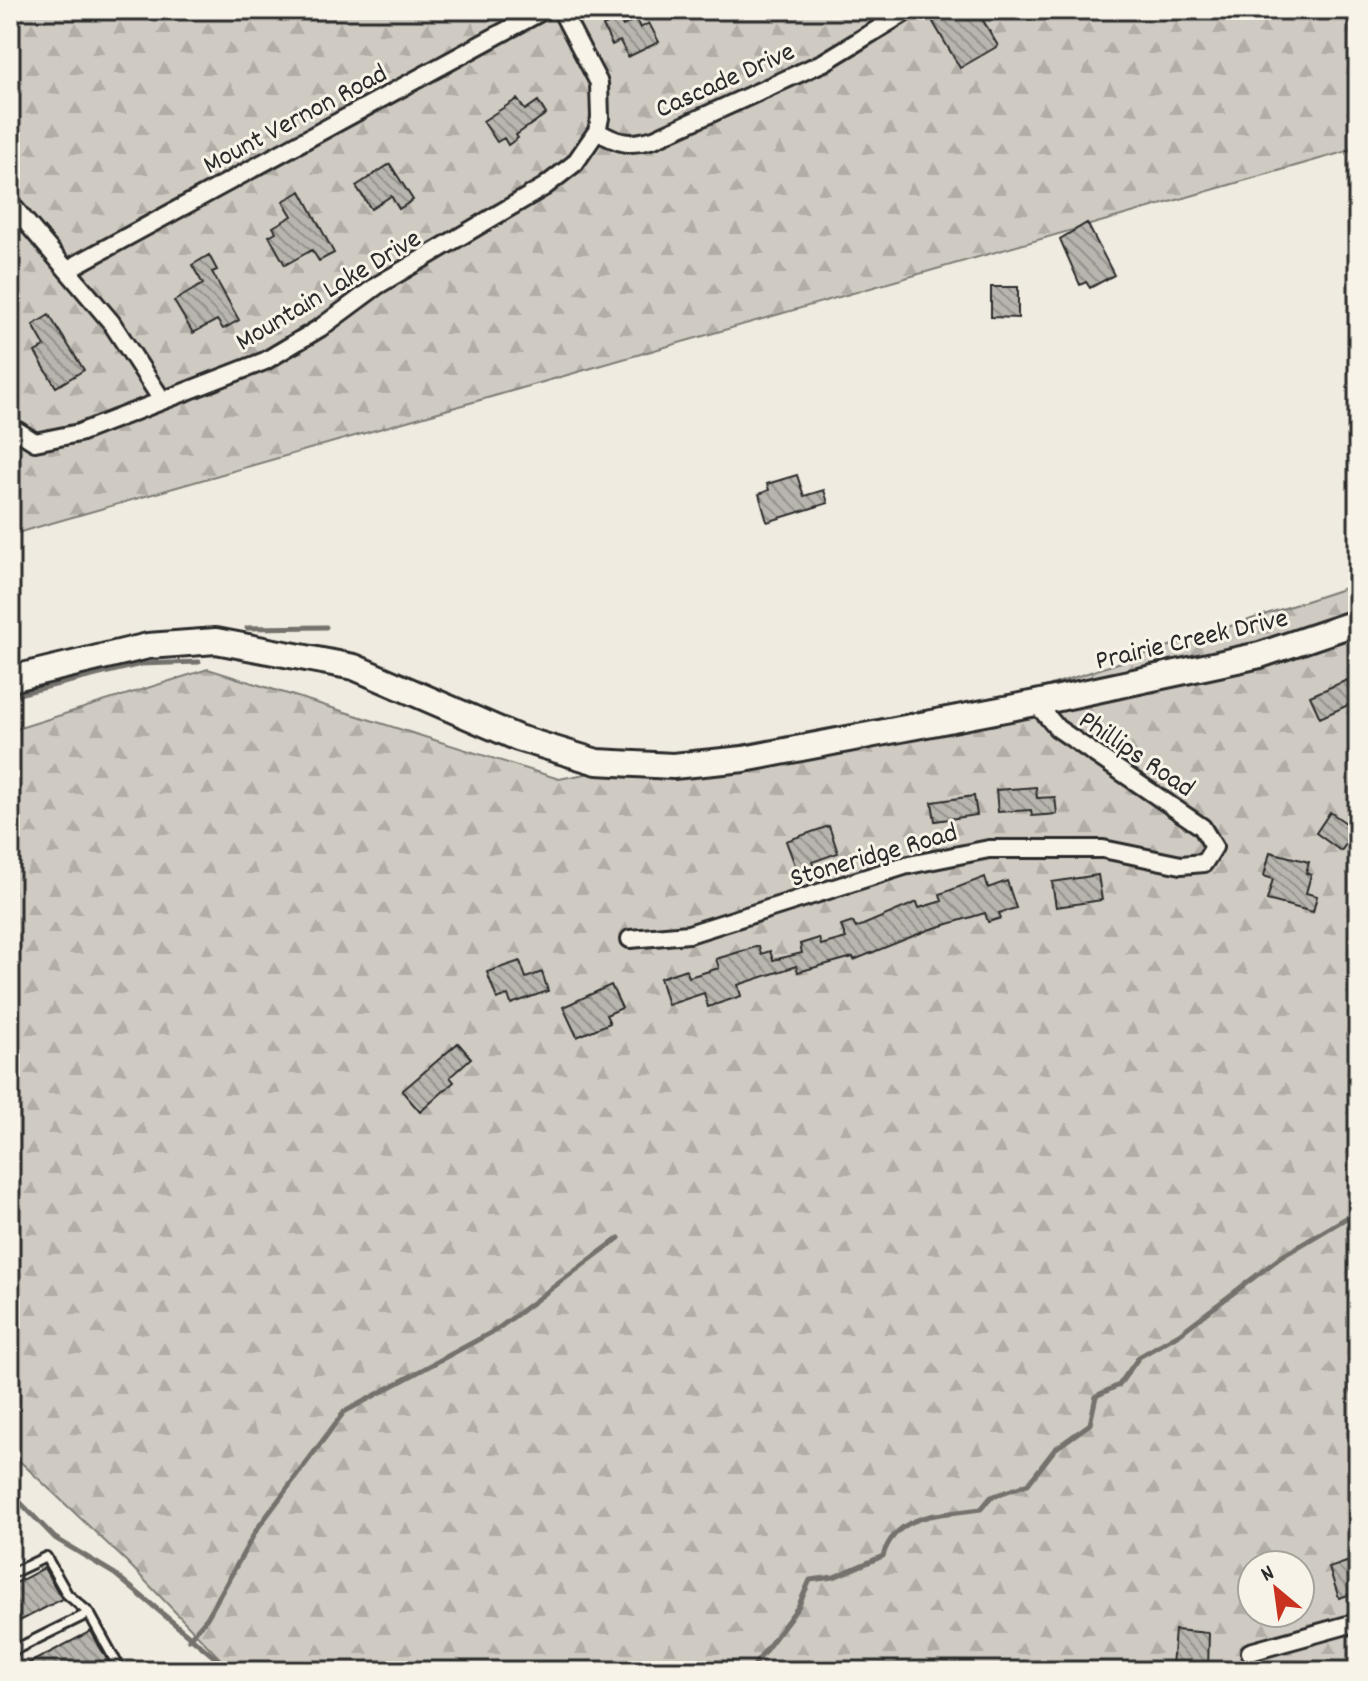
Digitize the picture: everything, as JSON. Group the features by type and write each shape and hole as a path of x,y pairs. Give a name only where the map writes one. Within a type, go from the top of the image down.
{"main road":[{"name":"Prairie Creek Drive","path":"10,679 148,646 216,641 354,667 440,701 518,738 597,762 673,766 744,759 1036,703 1260,655 1358,622"}],"street":[{"name":"Mount Vernon Road","path":"68,269 544,10"},
{"path":"561,10 599,83 600,118 597,131"},
{"name":"Cascade Drive","path":"597,131 614,142 631,145 654,139 824,62 909,10"},
{"name":"Mountain Lake Drive","path":"10,426 35,442 79,433 265,361 320,328 378,285 544,187 575,163 597,131"},
{"path":"10,203 111,322 162,400"},
{"name":"Phillips Road","path":"1036,703 1057,728 1202,827 1211,842"},
{"name":"Stoneridge Road","path":"630,939 689,934 947,855 989,849 1064,847 1103,849 1181,865 1204,863 1214,847 1211,842"},
{"path":"1250,1652 1358,1622"}],"lane":[{"path":"10,1574 46,1557 67,1594 89,1613 121,1671"},
{"path":"10,1652 89,1613"}],"green space":[{"path":"10,10 1358,10 1358,148 10,535"},
{"path":"1358,584 1358,1671 232,1671 127,1562 10,1452 10,731 208,669 559,779 1042,688"}],"building":[{"path":"954,10 977,10 998,46 960,68 933,22"},
{"path":"619,18 623,26 636,19 640,28 649,23 659,42 628,57 620,41 612,45 603,26"},
{"path":"517,99 525,110 538,101 546,114 516,135 518,138 508,145 504,138 497,142 483,121"},
{"path":"390,164 413,200 399,209 391,196 371,209 356,186"},
{"path":"301,191 334,253 319,261 312,250 285,265 269,236 276,232 273,227 292,216 283,201"},
{"path":"1087,223 1114,275 1090,288 1086,282 1080,285 1060,239"},
{"path":"209,255 217,270 212,272 239,320 223,329 217,320 193,333 174,301 203,284 192,265"},
{"path":"991,287 1018,287 1018,318 991,317"},
{"path":"49,315 84,370 56,387 35,352 45,346 33,325"},
{"path":"797,475 804,496 824,490 828,503 767,522 759,494 769,490 767,484"},
{"path":"1347,680 1357,701 1320,718 1310,696"},
{"path":"1036,787 1037,798 1055,797 1057,814 1032,816 1031,810 998,812 996,790"},
{"path":"974,796 977,815 935,821 932,802"},
{"path":"1330,812 1356,830 1341,851 1316,833"},
{"path":"829,826 838,853 812,862 814,867 798,873 786,841"},
{"path":"1270,852 1309,862 1306,873 1311,875 1306,893 1317,896 1313,912 1267,900 1273,879 1264,876"},
{"path":"1098,875 1102,900 1056,907 1052,882"},
{"path":"985,877 988,888 1007,881 1016,908 999,913 1001,918 988,922 985,913 928,930 854,960 853,957 798,972 796,966 738,985 741,996 708,1007 704,993 668,1005 660,978 686,969 689,977 719,968 716,959 759,946 761,954 770,951 773,960 802,953 800,944 819,938 821,945 846,938 841,926 853,922 856,928 917,902 919,908 942,901 940,894"},
{"path":"520,961 526,978 542,972 548,991 511,1004 508,995 497,999 487,972"},
{"path":"611,985 622,1008 606,1015 610,1023 577,1037 563,1007"},
{"path":"458,1043 471,1058 450,1077 454,1082 420,1112 402,1091"},
{"path":"1358,1558 1358,1592 1339,1598 1329,1568"},
{"path":"44,1568 62,1599 10,1626 10,1586"},
{"path":"1175,1630 1209,1633 1208,1670 1172,1666"},
{"path":"91,1631 110,1665 99,1671 14,1671"}],"waterway":[{"path":"247,628 326,627"},
{"path":"10,696 141,664 199,662"},
{"path":"750,1671 798,1607 810,1580 834,1577 883,1556 889,1542 909,1523 936,1515 981,1509 991,1497 1028,1484 1055,1449 1090,1424 1096,1396 1119,1385 1139,1357 1179,1334 1281,1257 1358,1211"},
{"path":"189,1639 207,1618 257,1529 344,1412 496,1330 619,1238"},
{"path":"10,1492 55,1538 115,1574 231,1671"}]}
